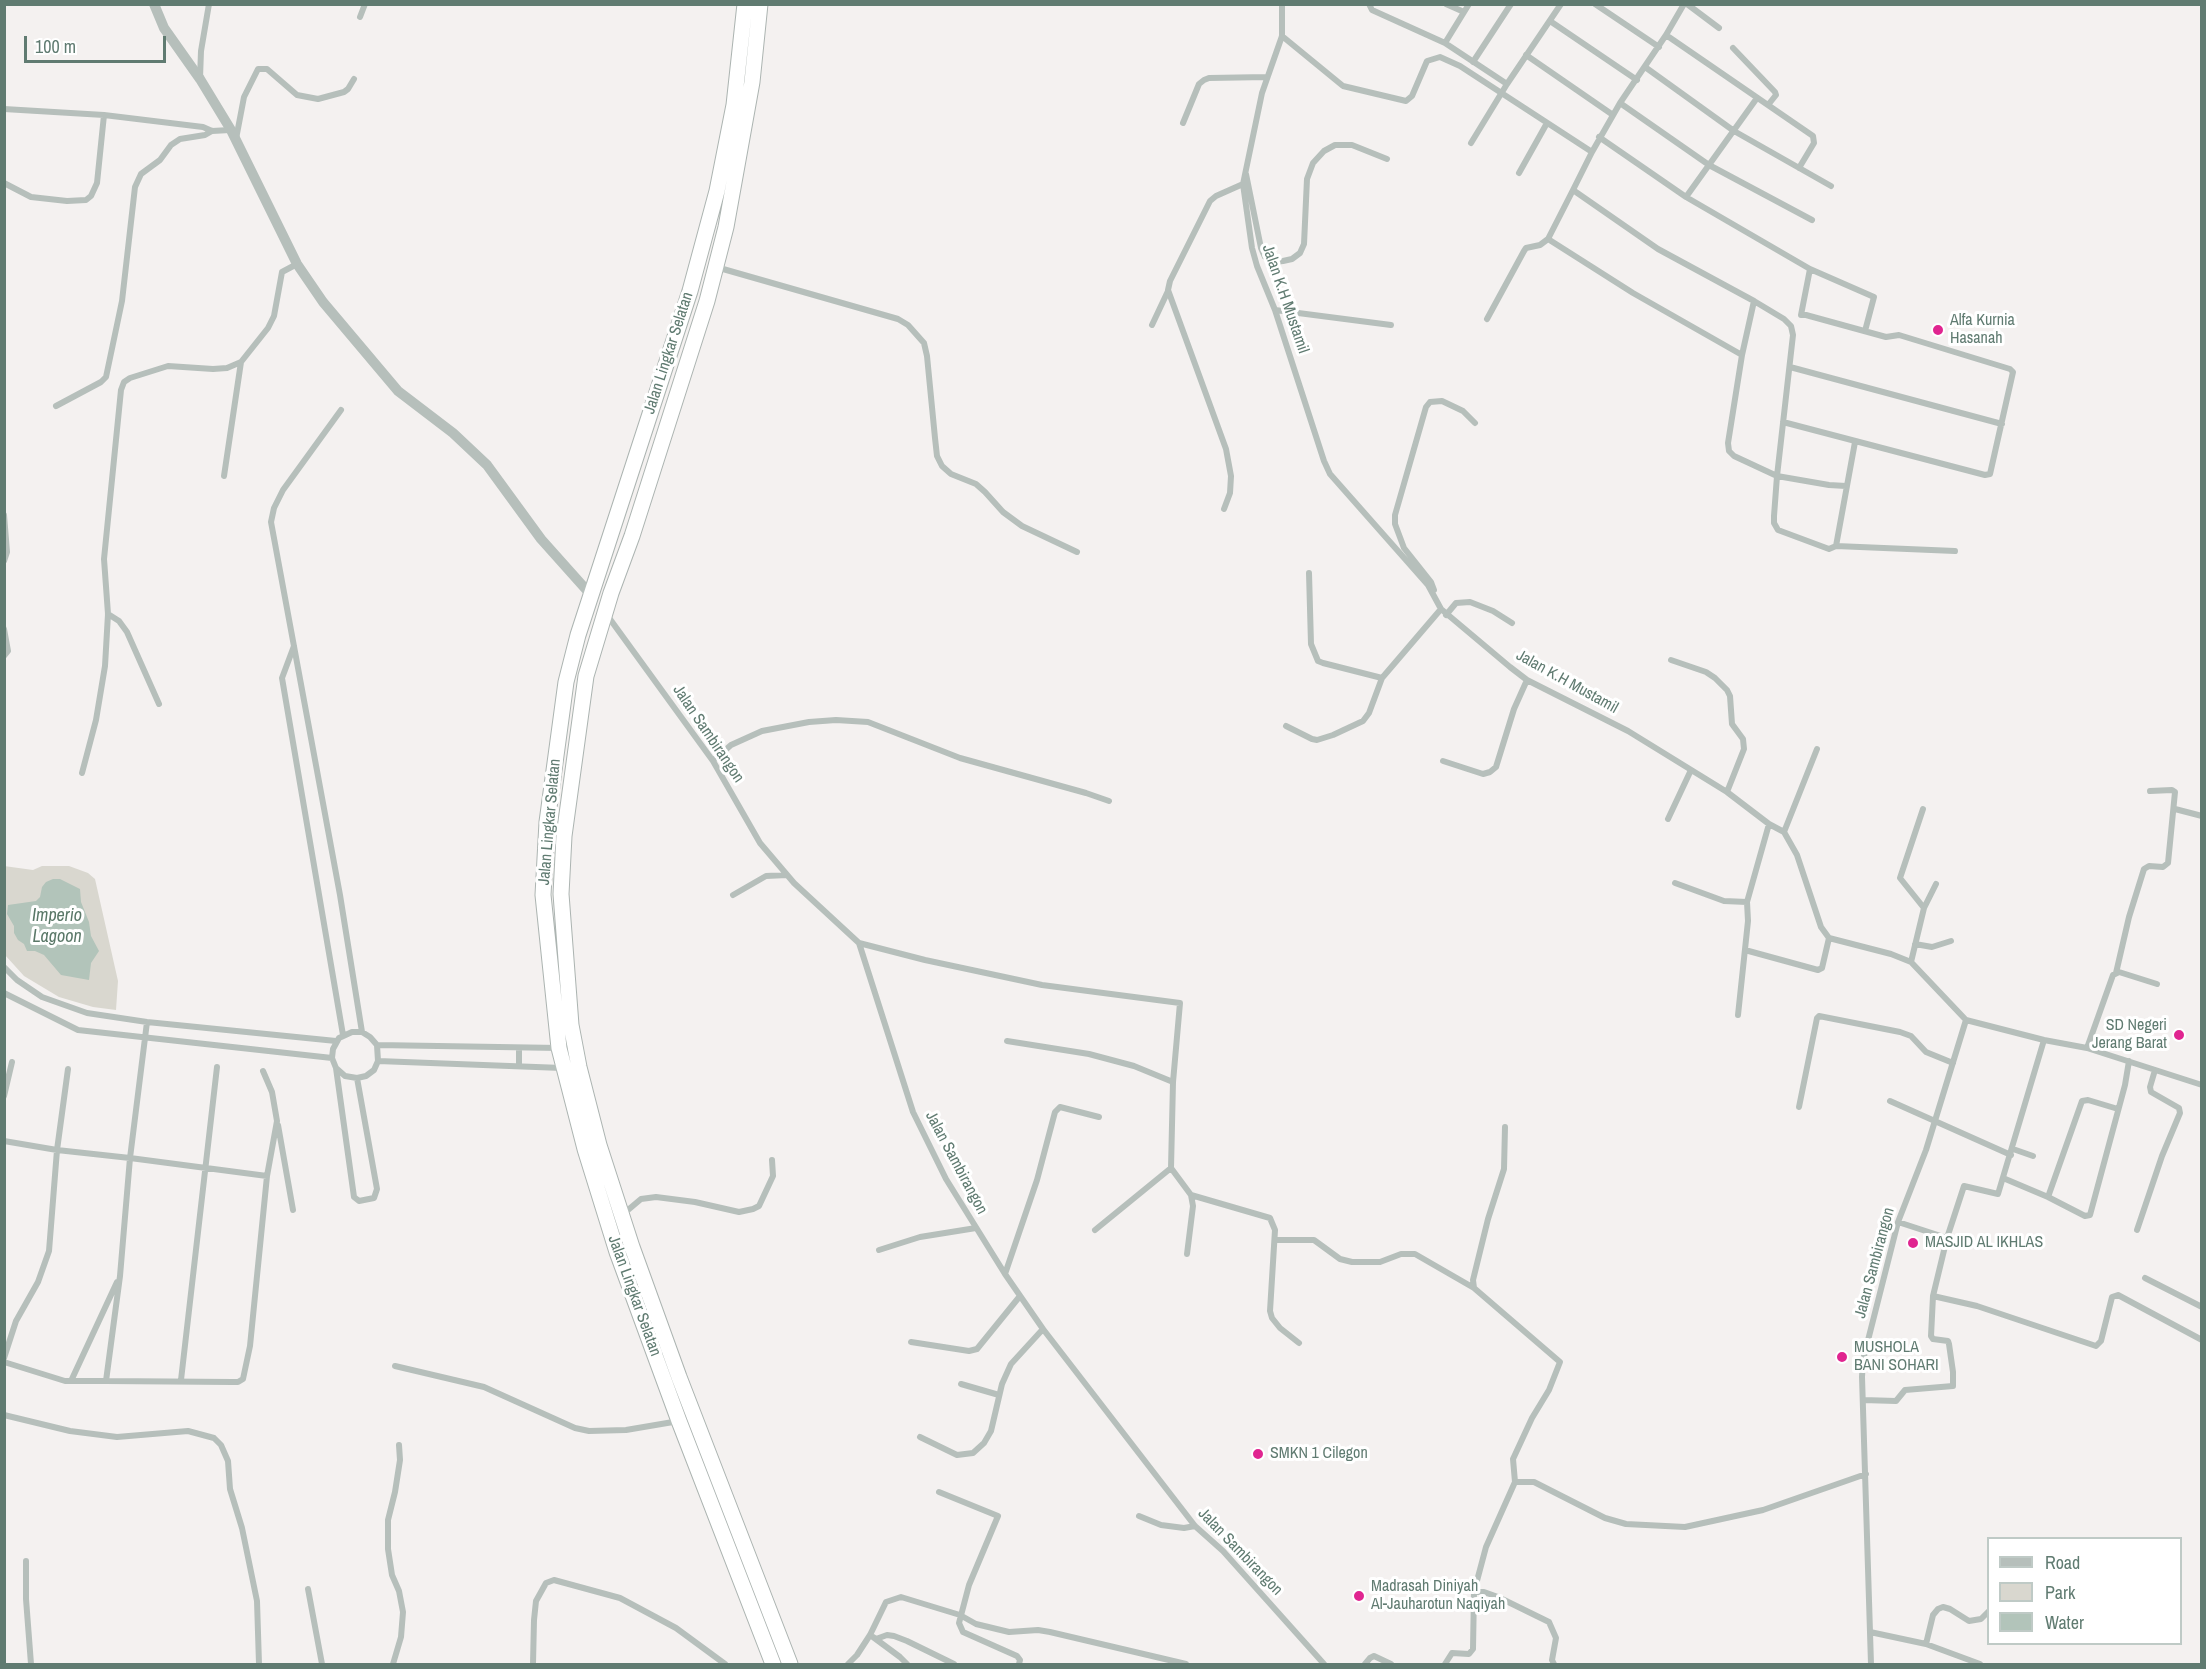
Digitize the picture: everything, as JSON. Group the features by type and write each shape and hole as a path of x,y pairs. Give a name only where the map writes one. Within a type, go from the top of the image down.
{"highway":[{"name":"Jalan Lingkar Selatan","path":"745,4 734,105 717,191 690,291 578,635 566,682 548,810 543,895 559,1048 585,1149 624,1249 679,1377 790,1665"},
{"name":"Jalan Lingkar Selatan","path":"760,4 752,81 726,226 716,267 645,494 604,612 586,676 564,836 561,894 562,934 571,1025 599,1145 621,1215 624,1249 679,1421 773,1665"},
{"path":"626,486 645,494"},
{"path":"546,936 562,934"}],"street":[{"path":"154,4 164,28 200,79 234,134 297,264 323,302 398,391 453,433 487,465 541,539 591,595"},
{"path":"200,79 201,51 209,4"},
{"path":"360,17 365,4"},
{"name":"Jalan K.H Mustamil","path":"1282,4 1282,36 1256,115 1243,184 1252,248 1330,474 1433,594 1446,615 1527,680 1628,731 1727,792 1769,824 1784,832"},
{"path":"1369,4 1372,10 1445,43 1507,84"},
{"path":"1446,4 1464,12"},
{"path":"1445,43 1469,4"},
{"path":"1473,62 1511,4"},
{"path":"1471,143 1507,84 1561,4"},
{"path":"1595,4 1659,46"},
{"path":"1487,319 1526,248 1540,245 1548,239 1599,137 1685,4 1719,28"},
{"path":"1550,21 1637,80"},
{"path":"1666,35 1813,136 1815,140 1799,168"},
{"path":"1282,36 1343,86 1385,98 1406,101 1409,100 1425,63 1432,58 1440,57 1460,66 1592,152"},
{"path":"1733,48 1775,92 1776,95 1768,105"},
{"path":"1526,55 1613,115"},
{"path":"1645,67 1734,131 1831,186"},
{"path":"234,134 244,97 258,69 267,69 297,94 318,99 344,92 354,80"},
{"path":"1184,123 1199,84 1204,80 1267,77"},
{"path":"1686,197 1757,98"},
{"path":"1620,103 1709,165 1812,220"},
{"path":"4,109 104,115 204,127 212,131 234,134"},
{"path":"4,183 21,194 31,197 67,201 86,200 95,190 97,183 104,115"},
{"path":"1519,173 1547,123"},
{"path":"56,405 106,377 122,301 135,187 141,174 160,160 171,145 180,140 205,135 212,131"},
{"path":"1599,137 1686,197 1810,269 1874,297 1864,331"},
{"path":"1245,171 1261,248 1265,257 1274,262 1292,259 1300,253 1304,244 1307,179 1313,163 1324,151 1335,145 1352,145 1387,159"},
{"path":"1152,325 1170,281 1210,201 1243,184"},
{"path":"1573,190 1658,249 1754,301 1784,319 1791,326 1793,335 1774,516 1774,524 1778,530 1829,549 1836,546 1955,551"},
{"path":"1548,239 1633,293 1742,355"},
{"path":"82,773 105,666 108,614 104,559 121,390 124,382 168,366 220,369 235,366 241,362 268,328 274,316 282,272 297,264"},
{"path":"716,267 898,319 908,325 924,343 936,447 942,466 951,474 976,484 1003,512 1022,526 1077,552"},
{"path":"1791,326 1801,315 1810,269"},
{"path":"1168,290 1226,449 1231,476 1230,493 1224,509"},
{"path":"1754,301 1742,355 1728,443 1729,451 1734,456 1778,476 1846,486"},
{"path":"1275,310 1391,325"},
{"path":"1784,422 1985,475 1990,474 1993,471 2013,372 1899,335 1886,337 1801,315"},
{"path":"224,476 241,362"},
{"path":"1790,367 2002,424"},
{"path":"1433,594 1434,588 1431,582 1404,548 1395,524 1395,515 1426,407 1431,402 1442,401 1463,411 1475,423"},
{"path":"341,410 282,490 272,515 272,527 340,895 362,1032"},
{"path":"1836,546 1855,442"},
{"path":"4,515 7,552 4,561"},
{"path":"1309,573 1311,644 1318,661 1382,678"},
{"path":"1446,615 1456,603 1470,602 1493,611 1512,623"},
{"path":"1286,726 1317,740 1363,721 1369,713 1382,678 1441,609"},
{"name":"Jalan Sambirangon","path":"604,612 713,761 760,843 787,875 859,943 913,1112 946,1179 1020,1296 1195,1526 1223,1551 1324,1665"},
{"path":"108,614 118,621 127,633 159,704"},
{"path":"4,630 8,651 4,656"},
{"path":"294,646 282,681 343,1035"},
{"path":"1671,660 1706,672 1727,690 1730,696 1732,724 1743,739 1744,749 1727,792"},
{"path":"1443,761 1483,774 1496,767 1514,709 1527,680"},
{"path":"713,761 731,745 762,731 809,722 836,720 868,722 960,758 1108,801"},
{"path":"1817,749 1784,832 1797,855 1821,927 1829,938 1891,954 1911,962 1966,1020 2044,1040 2087,1048 2202,1085"},
{"path":"1668,819 1691,770"},
{"path":"2087,1048 2113,975 2116,973 2129,917 2144,869 2149,866 2163,867 2168,863 2176,796 2172,790 2150,790"},
{"path":"1923,809 1900,878 1924,908"},
{"path":"2175,809 2202,816"},
{"path":"1738,1015 1748,921 1747,902 1769,824"},
{"path":"733,895 765,876 787,875"},
{"path":"1675,883 1724,901 1747,902"},
{"path":"1911,962 1924,908 1936,884"},
{"path":"1745,950 1818,970 1822,968 1829,938"},
{"path":"1915,944 1932,947 1951,941"},
{"path":"859,943 925,960 1042,985 1180,1003 1173,1082 1171,1168 1191,1195 1193,1221 1187,1254"},
{"path":"4,967 17,980 42,997 87,1013 147,1022 336,1041"},
{"path":"2116,973 2157,984"},
{"path":"4,993 78,1030 332,1058"},
{"path":"1799,1107 1819,1016 1900,1032 1911,1036 1926,1052 1953,1063"},
{"name":"Jalan Sambirangon","path":"1871,1665 1863,1360 1898,1222 1913,1186 1966,1020"},
{"path":"106,1381 120,1276 130,1158 147,1022"},
{"path":"336,1068 345,1076 357,1078 366,1076 374,1070 378,1061 377,1044 362,1032 352,1032 336,1041 333,1049 332,1058 336,1068 354,1197 359,1201 374,1198 377,1189 357,1078"},
{"path":"1863,1400 1898,1401 1905,1390 1953,1386 1949,1342 1933,1339 1931,1336 1933,1296 1947,1238 1964,1186 1997,1195 2012,1152 2044,1040"},
{"path":"1007,1041 1089,1054 1134,1066 1173,1082"},
{"path":"377,1044 559,1048"},
{"path":"519,1048 519,1066"},
{"path":"378,1061 563,1068"},
{"path":"2003,1178 2089,1216 2129,1061"},
{"path":"4,1096 12,1062"},
{"path":"181,1380 217,1067"},
{"path":"68,1069 57,1150 49,1251 38,1282 15,1321 4,1360 65,1382 181,1380 238,1382 243,1379 250,1346 267,1176 277,1121"},
{"path":"2137,1230 2162,1156 2180,1113 2179,1108 2151,1092 2150,1087 2155,1070"},
{"path":"263,1071 273,1092 293,1210"},
{"path":"2049,1197 2082,1101 2088,1100 2118,1109"},
{"path":"1890,1101 2012,1152 2033,1156"},
{"path":"1005,1274 1037,1180 1057,1109 1060,1107 1099,1117"},
{"path":"1474,1288 1473,1280 1488,1219 1504,1169 1505,1127"},
{"path":"4,1142 267,1176"},
{"path":"621,1215 641,1199 656,1197 695,1202 738,1212 753,1209 759,1206 772,1176 772,1160"},
{"path":"1095,1230 1171,1168"},
{"path":"1191,1195 1270,1218 1275,1230 1270,1311 1272,1318 1280,1328 1299,1343"},
{"path":"1898,1222 1947,1238"},
{"path":"879,1250 920,1237 976,1228"},
{"path":"1275,1240 1314,1240 1340,1259 1352,1262 1380,1262 1401,1254 1415,1254 1474,1288 1560,1362 1549,1390 1532,1418 1513,1459 1515,1482 1486,1547 1474,1592 1473,1649 1469,1654 1452,1653 1445,1665"},
{"path":"71,1382 120,1276"},
{"path":"2145,1278 2202,1307"},
{"path":"1933,1296 1977,1306 2096,1346 2101,1341 2112,1297 2116,1294 2202,1340"},
{"path":"911,1342 969,1351 978,1349 1020,1296"},
{"path":"920,1437 957,1455 973,1453 984,1443 991,1431 999,1395 1011,1364 1043,1329"},
{"path":"395,1366 484,1387 566,1425 582,1430 626,1430 679,1421"},
{"path":"961,1384 999,1395"},
{"path":"4,1415 70,1431 117,1437 188,1431 214,1438 221,1445 228,1461 230,1489 242,1528 257,1601 259,1665"},
{"path":"393,1665 401,1637 403,1612 388,1550 388,1520 400,1460 399,1445"},
{"path":"1515,1482 1534,1482 1605,1518 1626,1524 1685,1527 1763,1510 1866,1474"},
{"path":"939,1492 996,1515 998,1518 969,1585 958,1623 963,1632 1017,1656 1020,1660 1019,1665"},
{"path":"1139,1515 1161,1525 1184,1528 1195,1526"},
{"path":"26,1561 26,1599 31,1665"},
{"path":"533,1665 536,1601 546,1583 562,1580 620,1598 676,1628 725,1665"},
{"path":"308,1589 322,1665"},
{"path":"1474,1592 1484,1592 1498,1597 1549,1622 1556,1638 1552,1660 1554,1665"},
{"path":"848,1665 873,1637 886,1602 896,1597 906,1598 960,1616 976,1624 1009,1632 1038,1630 1050,1632 1186,1665"},
{"path":"1926,1644 1933,1615 1938,1609 1943,1607 1950,1609 1969,1621 1981,1620 1987,1614"},
{"path":"1870,1632 1926,1644 1980,1665"},
{"path":"873,1637 894,1636 954,1665"},
{"path":"873,1637 907,1665"},
{"path":"1365,1665 1374,1656 1391,1665"}],"green space":[{"path":"4,866 33,870 42,866 69,866 88,873 95,879 118,981 116,1010 93,1007 59,997 24,976 5,955"}],"water":[{"name":"Imperio Lagoon","path":"53,879 60,879 80,889 81,902 89,922 91,936 99,951 91,963 89,980 61,975 44,955 35,951 27,951 14,933 14,926 7,914 8,905 36,901 40,897 42,887"}],"place":[{"name":"Alfa Kurnia Hasanah","path":"1938,330"},
{"name":"SD Negeri Jerang Barat","path":"2179,1035"},
{"name":"MASJID AL IKHLAS","path":"1913,1243"},
{"name":"MUSHOLA BANI SOHARI","path":"1842,1357"},
{"name":"SMKN 1 Cilegon","path":"1258,1454"},
{"name":"Madrasah Diniyah Al-Jauharotun Naqiyah","path":"1359,1596"}]}
